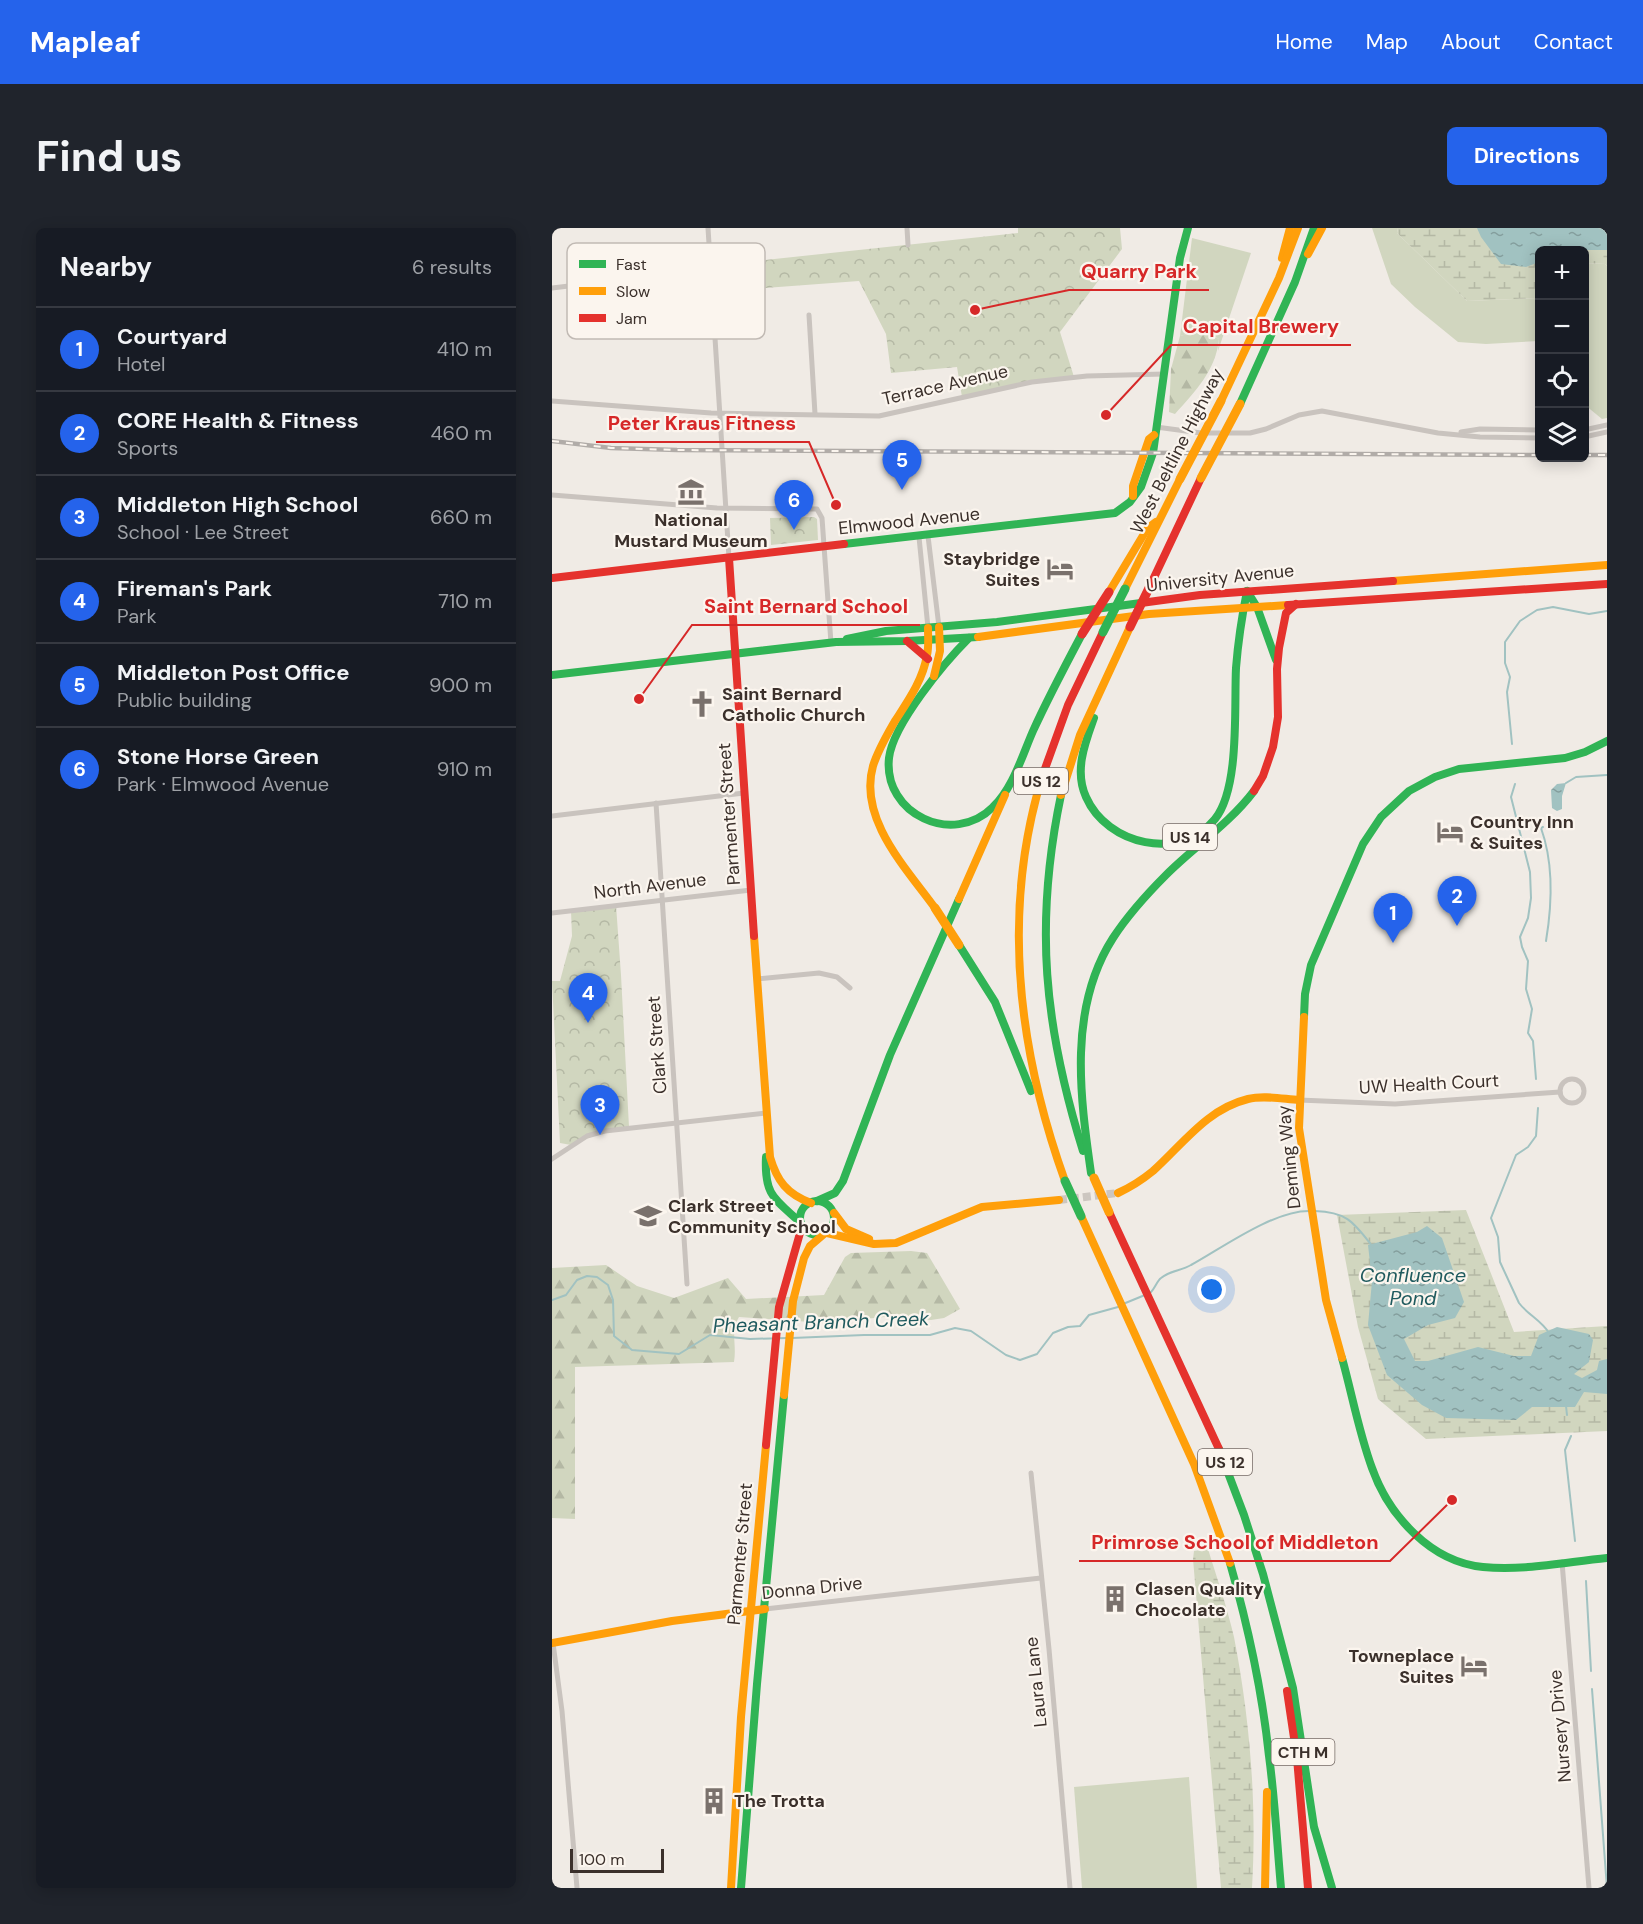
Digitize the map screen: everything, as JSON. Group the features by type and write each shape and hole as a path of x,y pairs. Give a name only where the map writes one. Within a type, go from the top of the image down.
{"main road":[{"path":"1155,431 1180,258 1188,228"},
{"path":"1275,287 1290,228"},
{"name":"West Beltline Highway","path":"1045,1128 1028,1053 1020,984 1018,920 1027,835 1051,746 1067,705 1103,632 1251,341 1298,228"},
{"name":"West Beltline Highway","path":"1105,682 1201,478 1240,404 1295,282 1314,228"},
{"path":"1303,260 1316,242 1322,228"},
{"name":"Elmwood Avenue","path":"552,579 1115,513 1125,507 1133,496 1133,486 1149,439 1155,431"},
{"path":"969,638 957,649 932,681 895,738 891,749 889,766 895,793 904,807 920,819 936,824 955,825 970,822 992,807 1014,770 1082,634 1147,529 1161,518"},
{"name":"Parmenter Street","path":"729,558 768,1146 771,1165 780,1184 794,1196 814,1202"},
{"name":"University Avenue","path":"834,642 868,634 1162,599 1607,565"},
{"name":"University Avenue","path":"552,675 834,642 969,638 1130,616 1607,584"},
{"path":"1247,591 1257,607 1277,664"},
{"name":"US 14","path":"1105,682 1081,759 1080,778 1093,812 1099,821 1111,830 1138,843 1170,843 1192,836 1212,821 1221,810 1228,793 1243,608 1247,591"},
{"path":"1093,1176 1081,1088 1080,1052 1084,1014 1097,971 1118,929 1143,897 1230,819 1256,788 1268,764 1278,730 1277,664 1286,613 1296,604"},
{"path":"939,627 917,688 880,745 871,768 870,788 877,820 995,1002 1045,1128"},
{"path":"928,628 935,639 938,662 932,681"},
{"path":"907,641 928,659"},
{"name":"US 12","path":"1105,682 1080,735 1066,779 1051,842 1044,936 1049,1017 1053,1042 1071,1116 1093,1176 1225,1464 1260,1564 1275,1616 1294,1730 1308,1888"},
{"name":"Deming Way","path":"1607,741 1585,752 1565,758 1470,766 1446,772 1409,791 1381,817 1363,844 1311,965 1305,994 1299,1100 1299,1128 1326,1300 1372,1468 1382,1492 1395,1513 1426,1546 1456,1561 1480,1567 1505,1569 1607,1558"},
{"path":"1014,770 1004,800 890,1055 843,1181 833,1195 814,1202 804,1209 801,1224 814,1235 825,1234 874,1244 896,1243 982,1207 1059,1200"},
{"path":"1118,1193 1140,1182 1198,1126 1224,1107 1249,1099 1299,1100"},
{"name":"US 12","path":"1045,1128 1065,1181 1194,1464 1221,1532 1253,1653 1267,1738 1281,1888"},
{"name":"Parmenter Street","path":"731,1888 741,1717 777,1326 784,1287 801,1235 801,1224 779,1205 771,1193 766,1174 768,1146"},
{"path":"814,1202 827,1204 846,1229 861,1237 880,1240 909,1239"},
{"path":"825,1234 834,1221 833,1212"},
{"name":"Parmenter Street","path":"741,1888 793,1301 804,1258 810,1246 825,1234"},
{"name":"Donna Drive","path":"552,1643 672,1621 765,1609"},
{"name":"CTH M","path":"1275,1616 1299,1716 1314,1827 1332,1888"},
{"name":"CTH M","path":"1265,1888 1267,1738"}],"street":[{"name":"Parmenter Street","path":"708,228 709,243"},
{"path":"907,228 908,245"},
{"path":"552,288 567,286"},
{"path":"809,315 815,414"},
{"name":"Parmenter Street","path":"715,339 729,558"},
{"name":"Terrace Avenue","path":"552,401 720,413 888,415 1032,382 1087,376 1164,374"},
{"path":"1155,431 1250,433 1299,415 1322,411 1427,431 1480,437 1535,438"},
{"path":"1589,429 1607,425"},
{"path":"1454,434 1480,429 1535,430"},
{"path":"1589,436 1607,432"},
{"path":"552,495 726,509 807,508 819,511 822,518 834,642"},
{"path":"924,536 939,627"},
{"path":"924,536 928,628"},
{"path":"552,816 744,793"},
{"name":"Clark Street","path":"656,803 687,1284"},
{"name":"North Avenue","path":"552,913 751,890"},
{"path":"757,979 819,973 837,977 850,988"},
{"path":"1570,1080 1578,1082 1583,1089 1581,1098 1573,1102 1566,1101 1560,1092 1562,1085 1570,1080"},
{"name":"UW Health Court","path":"1299,1100 1376,1104 1560,1092"},
{"path":"552,1159 571,1145 596,1133 619,1128 766,1113"},
{"name":"Laura Lane","path":"1031,1473 1070,1888"},
{"name":"Nursery Drive","path":"1562,1562 1589,1888"},
{"name":"Donna Drive","path":"765,1609 1041,1578"},
{"path":"552,1643 562,1711 577,1888"}],"green space":[{"path":"1018,228 1120,228 1122,249 1060,332 1074,377 1044,380 962,397 957,367 891,373 886,334 859,281 765,288 765,260 1018,233"},
{"path":"1372,228 1398,228 1397,233 1467,301 1535,298 1535,341 1486,344 1458,342 1391,284"},
{"path":"1398,228 1607,228 1607,266 1589,263 1589,246 1535,246 1535,298 1467,301 1397,233"},
{"path":"1192,238 1251,253 1218,351 1219,339 1202,330 1180,336"},
{"path":"1589,263 1607,266 1607,418 1602,419 1589,408"},
{"path":"1202,330 1219,339 1214,361 1203,380 1175,414 1169,412 1171,369 1180,336"},
{"path":"814,517 817,519 818,540 771,545 770,518"},
{"path":"616,905 629,1127 606,1131 571,1145 560,1143 552,981 560,981 572,936 571,911"},
{"path":"1466,1210 1514,1332 1607,1326 1607,1431 1426,1439 1378,1399 1358,1327 1337,1215"},
{"path":"911,1251 927,1253 960,1309 944,1318 931,1320 894,1316 824,1323 739,1317 734,1333 734,1362 575,1367 575,1519 552,1518 552,1268 606,1265 637,1286 674,1298 728,1278 746,1299 824,1295 845,1257 851,1253"},
{"path":"1208,1549 1234,1637 1240,1668 1253,1793 1252,1888 1221,1888 1193,1559 1194,1551"},
{"path":"1189,1777 1197,1888 1082,1888 1074,1787"}],"water":[{"path":"1477,228 1607,228 1607,250 1589,250 1589,246 1535,246 1535,264 1526,267 1501,264"},
{"path":"1566,783 1562,796 1562,809 1557,811 1552,808 1551,790 1557,784"},
{"name":"Confluence Pond","path":"1427,1226 1442,1238 1464,1302 1455,1318 1428,1325 1404,1339 1415,1361 1428,1361 1478,1347 1514,1356 1531,1356 1539,1335 1557,1327 1589,1334 1593,1340 1589,1362 1574,1374 1582,1378 1597,1370 1599,1361 1607,1359 1607,1394 1584,1392 1575,1407 1532,1407 1516,1420 1446,1418 1422,1405 1387,1375 1368,1325 1372,1281 1368,1245 1417,1232"}],"waterway":[{"path":"1512,744 1507,692 1510,677 1505,663 1505,642 1520,621 1537,610 1553,607 1589,614 1607,611"},
{"path":"1566,783 1576,777 1607,775"},
{"path":"1515,784 1511,797 1530,872 1531,898 1528,918 1520,937 1528,961 1526,989 1532,1009 1528,1033 1533,1041 1536,1079"},
{"path":"1543,827 1541,828 1548,856 1551,884 1546,941"},
{"path":"1538,1108 1536,1136 1528,1147 1516,1155 1491,1218 1498,1237 1500,1262 1519,1303 1549,1333"},
{"name":"Pheasant Branch Creek","path":"1151,1292 1165,1275 1191,1265 1249,1231 1296,1212 1310,1211"},
{"name":"Pheasant Branch Creek","path":"1315,1211 1335,1214 1349,1220 1373,1247"},
{"name":"Pheasant Branch Creek","path":"552,1300 566,1295 577,1280 587,1276 597,1277 608,1285 613,1300 614,1336 632,1350 679,1354 710,1335 750,1339 787,1338"},
{"name":"Pheasant Branch Creek","path":"1123,1304 1145,1295"},
{"name":"Pheasant Branch Creek","path":"792,1338 930,1335 955,1328 971,1331 1006,1355 1020,1360 1037,1354 1053,1333 1068,1327 1080,1326 1089,1315 1118,1307"},
{"path":"1566,1406 1567,1415"},
{"path":"1571,1436 1565,1450 1575,1541"},
{"path":"1586,1581 1591,1671"},
{"path":"1592,1689 1607,1888"}],"tunnel":[{"path":"1059,1200 1118,1193"}],"railway":[{"path":"552,441 611,448 677,450 1535,455"},
{"path":"1589,455 1607,455"}],"traffic: fast":[{"path":"844,544 1115,513 1130,502 1141,487 1153,453 1180,258 1188,228"},
{"path":"1240,404 1295,282 1314,228"},
{"path":"1103,632 1125,589"},
{"path":"1247,591 1257,607 1276,660"},
{"path":"1094,718 1082,757 1081,777 1086,797 1096,813 1110,827 1145,842 1164,844 1183,840 1200,832 1215,819 1229,788 1234,746 1236,668 1247,591"},
{"path":"847,639 886,631 997,622 1141,603"},
{"path":"969,638 934,678 910,711 900,728 889,758 890,778 897,795 909,809 941,824 959,824 977,819 993,807 1006,791 1082,634"},
{"path":"552,675 836,642 978,637"},
{"path":"1304,1017 1305,994 1311,965 1363,844 1381,817 1409,791 1435,777 1459,769 1565,758 1585,752 1607,741"},
{"path":"1091,1173 1083,1114 1081,1053 1083,1023 1089,993 1099,965 1113,938 1144,898 1177,864 1234,814 1254,791"},
{"path":"1061,795 1048,887 1047,974 1059,1061 1083,1151"},
{"path":"817,1201 835,1193 843,1181 890,1055 959,899"},
{"path":"959,945 995,1002 1031,1091"},
{"path":"766,1157 769,1189 778,1202 801,1223"},
{"path":"1065,1181 1081,1216"},
{"path":"817,1201 829,1206 834,1218 829,1230 817,1235 805,1230 800,1218 805,1206 817,1201"},
{"path":"1342,1358 1372,1468 1389,1503 1414,1534 1446,1556 1483,1567 1529,1567 1607,1558"},
{"path":"741,1888 784,1395"},
{"path":"1219,1449 1263,1574 1293,1688 1314,1827 1332,1888"},
{"path":"1230,1563 1248,1634 1266,1731 1281,1888"}],"traffic: slow":[{"path":"1282,258 1290,228"},
{"path":"1221,401 1279,278 1298,228"},
{"path":"1308,254 1322,228"},
{"path":"1180,479 1221,401"},
{"path":"1201,478 1240,404"},
{"path":"1133,496 1133,486 1149,439 1154,435"},
{"path":"1125,589 1180,479"},
{"path":"1109,592 1147,529 1156,522"},
{"path":"1393,581 1607,565"},
{"path":"978,637 1149,614 1288,605"},
{"path":"934,676 940,651 939,627"},
{"path":"1061,795 1080,735 1130,627"},
{"path":"928,628 928,652 922,673 880,748 873,766 870,786 872,805 888,842 935,908"},
{"path":"1042,777 1029,828 1022,879 1019,930 1021,980 1026,1031 1036,1082 1065,1181"},
{"path":"959,899 1005,795"},
{"path":"935,908 959,945"},
{"path":"754,936 770,1157 784,1186 811,1203"},
{"path":"1304,1017 1299,1128 1326,1300 1342,1358"},
{"path":"1118,1193 1153,1171 1196,1129 1233,1104 1248,1099 1267,1097 1299,1100"},
{"path":"1094,1178 1109,1212"},
{"path":"827,1233 874,1244 896,1243 982,1207 1059,1200"},
{"path":"834,1213 846,1229 869,1239"},
{"path":"1081,1216 1194,1464 1230,1563"},
{"path":"784,1395 793,1301 804,1258 810,1246 824,1234"},
{"path":"731,1888 741,1717 766,1445"},
{"path":"552,1643 672,1621 765,1609"},
{"path":"1265,1888 1267,1792"}],"traffic: jam":[{"path":"1150,586 1201,478"},
{"path":"552,578 844,544"},
{"path":"729,558 754,936"},
{"path":"1141,603 1200,595 1393,581"},
{"path":"1288,605 1607,584"},
{"path":"1130,627 1150,586"},
{"path":"1082,634 1109,592"},
{"path":"1254,791 1263,776 1273,747 1278,717 1279,648 1286,613 1296,604"},
{"path":"1042,777 1068,705 1103,632"},
{"path":"907,641 928,659"},
{"path":"1109,1212 1219,1449"},
{"path":"766,1445 779,1307 802,1226"},
{"path":"1287,1691 1297,1758 1308,1888"}],"place":[{"name":"Quarry Park","path":"975,310"},
{"name":"Capital Brewery","path":"1106,415"},
{"name":"Middleton Post Office","path":"902,490"},
{"name":"National Mustard Museum","path":"691,492"},
{"name":"Peter Kraus Fitness","path":"836,505"},
{"name":"Stone Horse Green","path":"794,530"},
{"name":"Staybridge Suites","path":"1060,569"},
{"name":"Saint Bernard School","path":"639,699"},
{"name":"Saint Bernard Catholic Church","path":"702,704"},
{"name":"Country Inn & Suites","path":"1450,832"},
{"name":"CORE Health & Fitness","path":"1457,926"},
{"name":"Courtyard","path":"1393,943"},
{"name":"Fireman's Park","path":"588,1023"},
{"name":"Middleton High School","path":"600,1135"},
{"name":"Clark Street Community School","path":"648,1216"},
{"name":"Primrose School of Middleton","path":"1452,1500"},
{"name":"Clasen Quality Chocolate","path":"1115,1599"},
{"name":"Towneplace Suites","path":"1474,1666"},
{"name":"The Trotta","path":"714,1801"}]}
